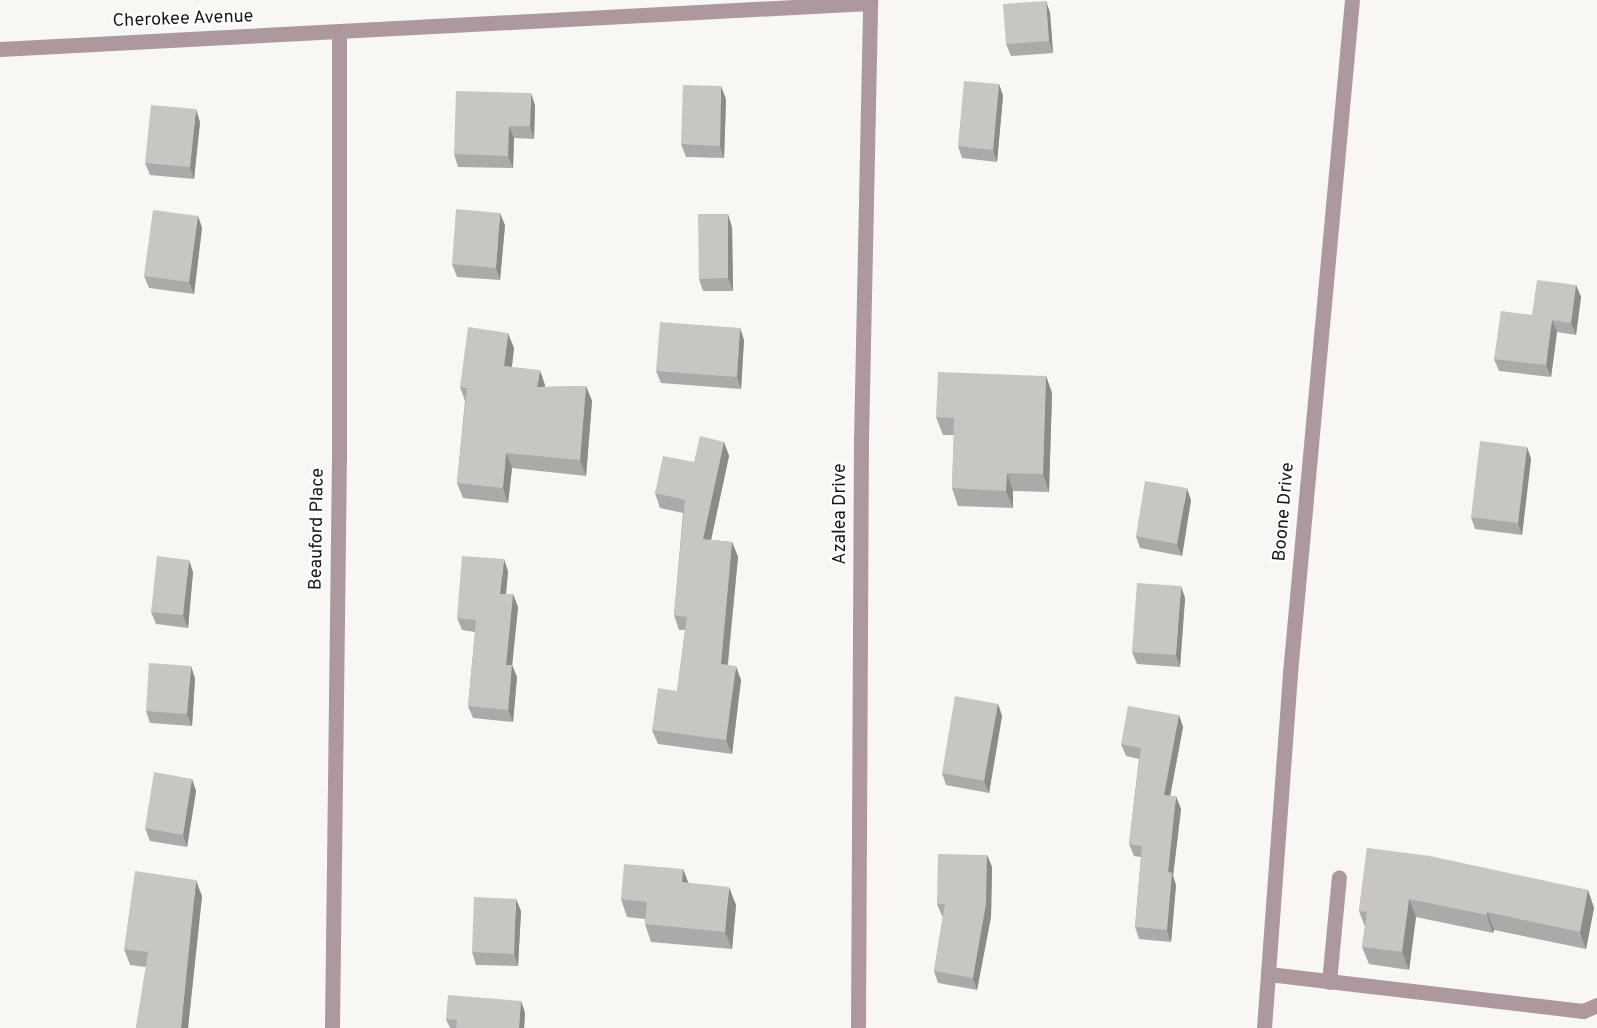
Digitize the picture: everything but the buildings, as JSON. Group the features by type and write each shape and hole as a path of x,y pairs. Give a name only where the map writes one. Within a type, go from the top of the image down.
{"street":[{"name":"Boone Drive","path":"1264,1028 1290,673 1352,0"},
{"name":"Cherokee Avenue","path":"0,49 870,2"},
{"name":"Azalea Drive","path":"858,1028 861,441 870,2"},
{"name":"Beauford Place","path":"332,1028 339,458 339,32"},
{"path":"1329,982 1339,877"},
{"path":"1268,974 1583,1011 1597,1005"}]}
